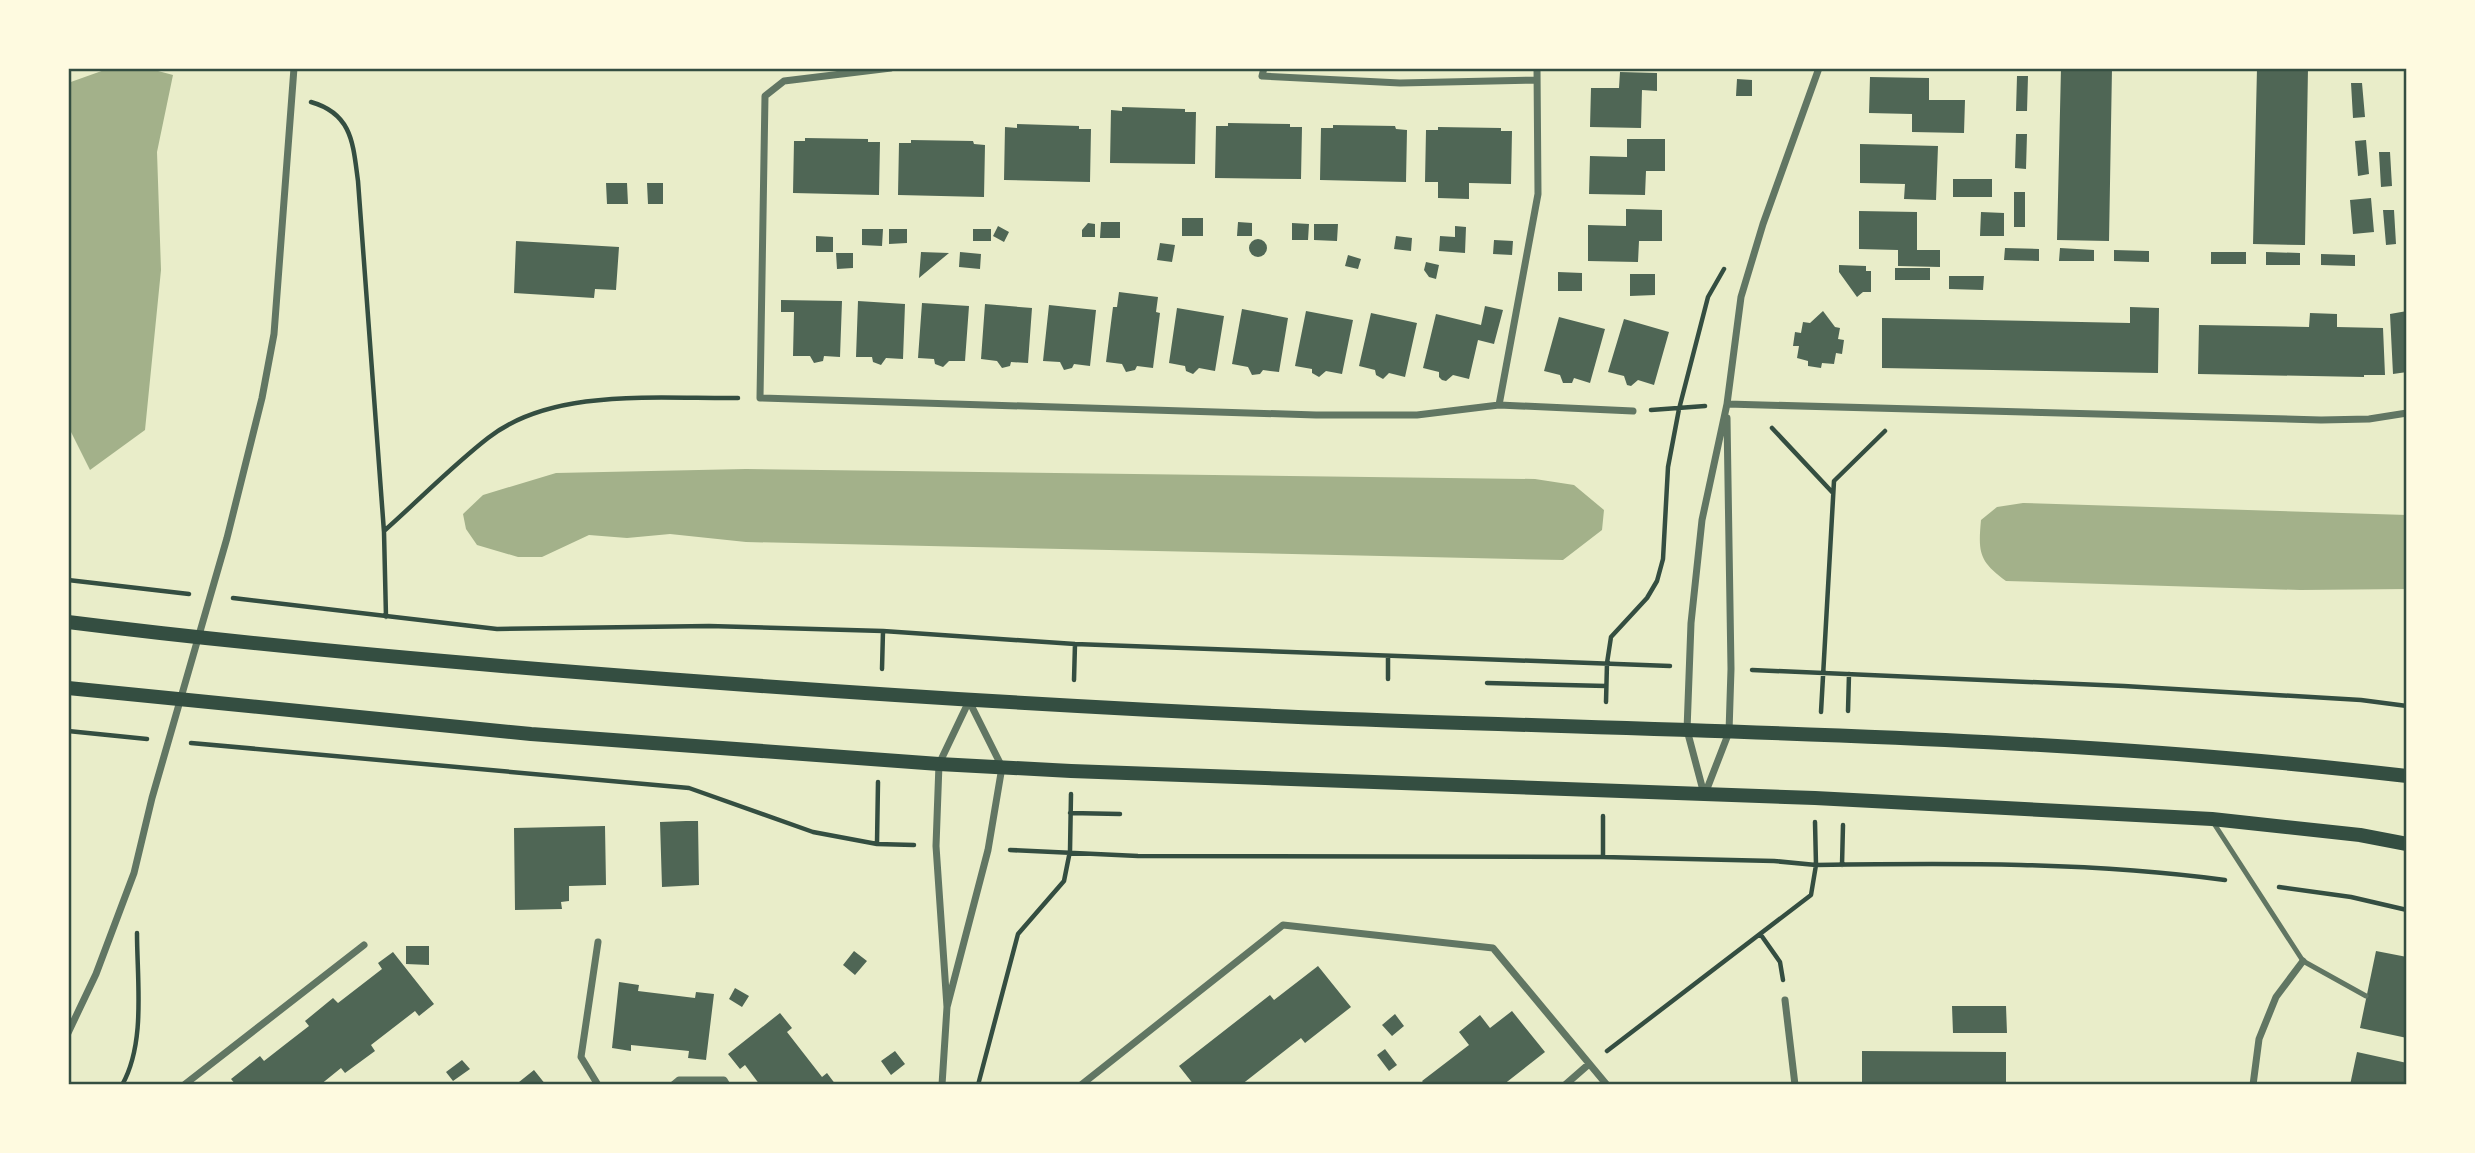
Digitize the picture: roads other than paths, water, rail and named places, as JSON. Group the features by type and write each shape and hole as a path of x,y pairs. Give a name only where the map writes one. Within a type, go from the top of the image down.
{"main road":[{"path":"68,622 393,658 1073,708 1847,736 2277,761 2407,776"},
{"path":"68,688 531,734 939,764 1815,798 2212,819 2360,835 2407,844"}],"street":[{"path":"68,1033 96,974 134,873 152,798 227,538 262,398 274,334 294,68"},
{"path":"891,68 784,80 765,96 760,398 1316,415 1417,415 1499,405 1633,411"},
{"path":"1264,68 1262,76 1386,82 1537,80"},
{"path":"1499,405 1538,194 1537,68"},
{"path":"1704,794 1687,730 1689,667 1702,520 1727,404 1741,297 1763,224 1819,68"},
{"path":"1727,404 2321,420 2369,419 2407,413"},
{"path":"1704,794 1729,732 1731,669 1727,404"},
{"path":"942,1085 947,1007 936,846 939,764 969,701"},
{"path":"947,1007 988,850 1002,767 969,701"},
{"path":"1081,1085 1283,925 1493,948 1607,1085"},
{"path":"598,942 581,1057 598,1085"},
{"path":"184,1085 364,945"},
{"path":"2253,1085 2259,1039 2276,997 2303,961"},
{"path":"1785,1000 1795,1085"},
{"path":"1565,1085 1589,1065"},
{"path":"673,1085 679,1080 724,1080 727,1085"}],"lane":[{"path":"2212,819 2303,961 2366,996"}]}
